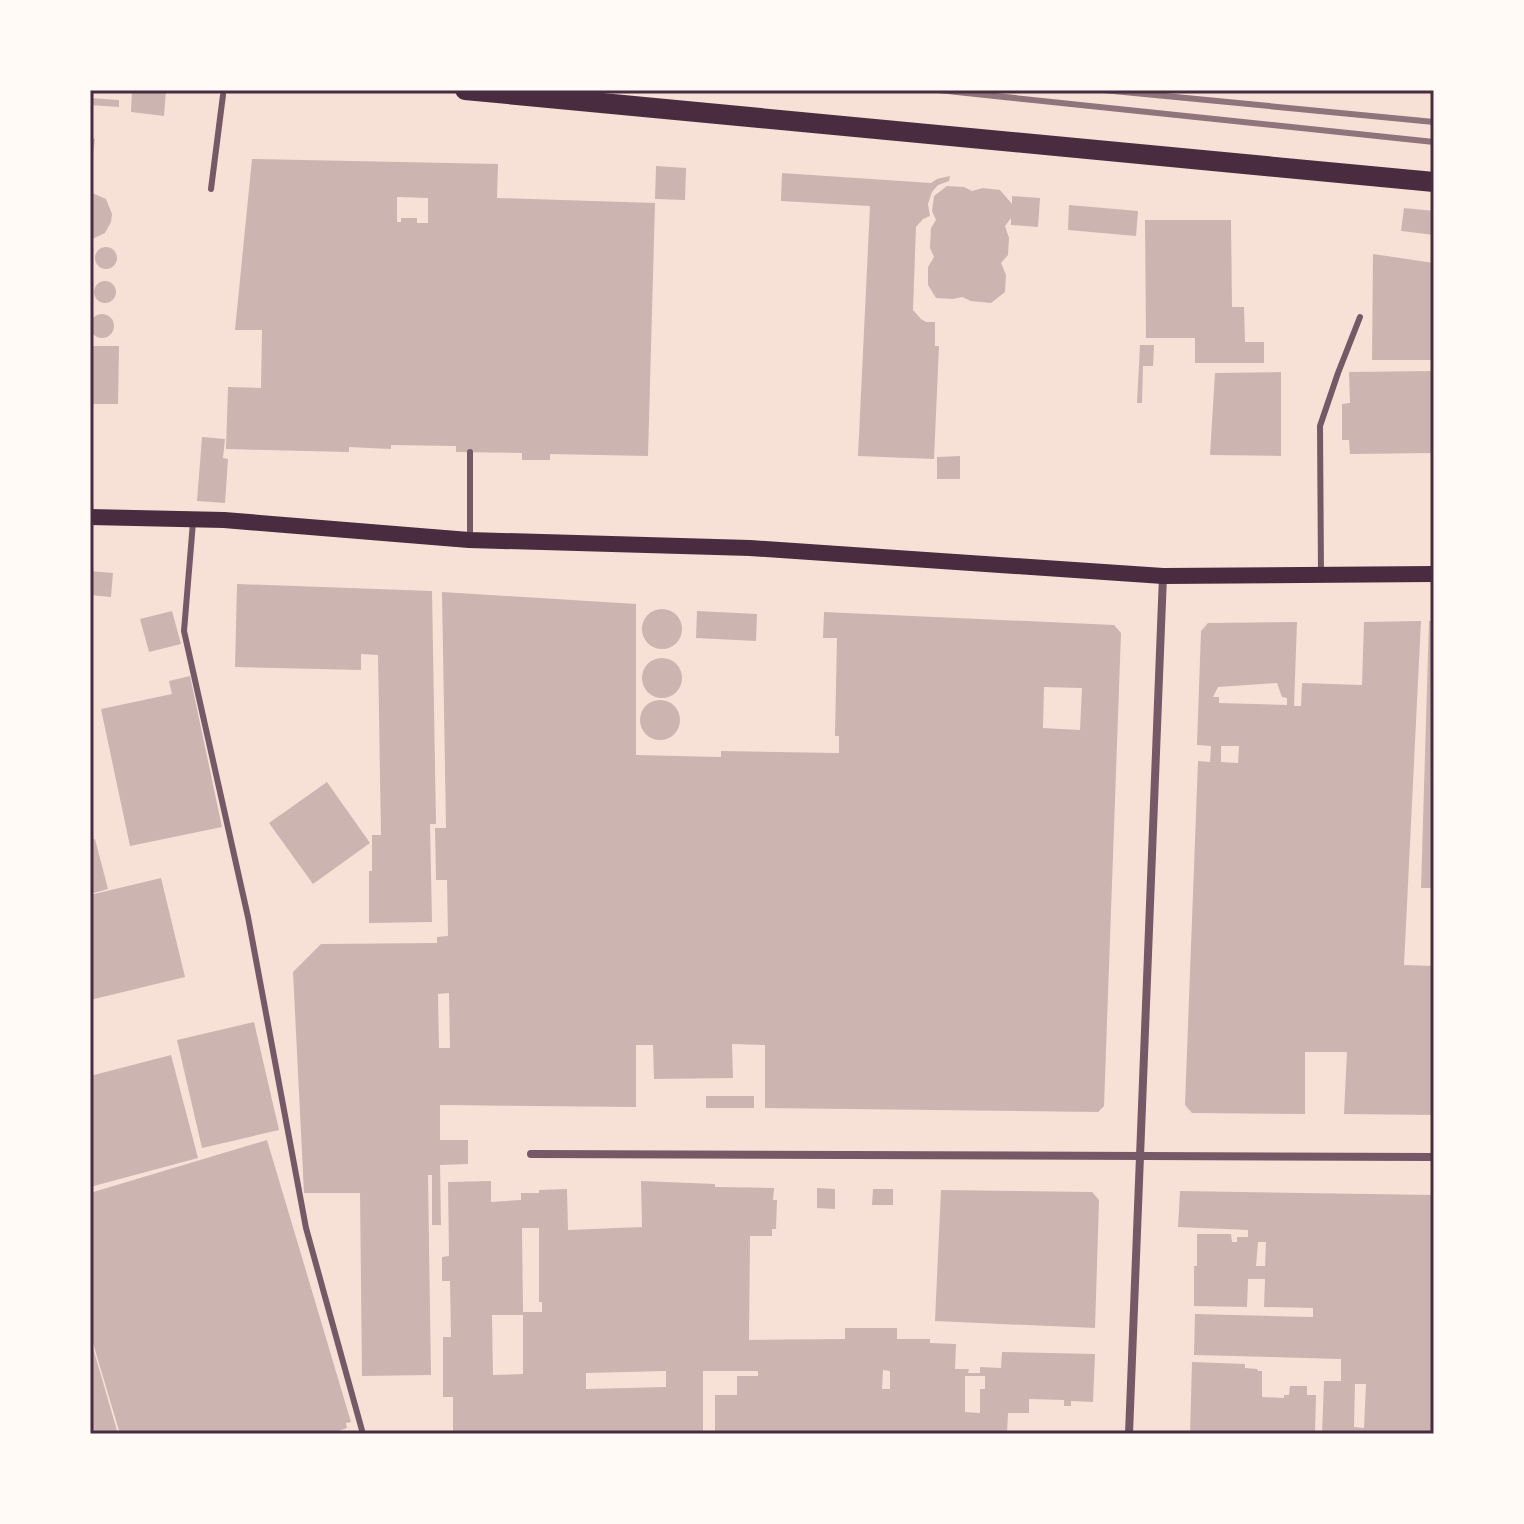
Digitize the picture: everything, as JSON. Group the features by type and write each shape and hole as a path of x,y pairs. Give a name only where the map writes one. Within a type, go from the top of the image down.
{"main road":[{"path":"465,90 1434,182"},
{"path":"90,517 224,520 469,540 750,548 1163,576 1434,574"}],"street":[{"path":"1129,1434 1163,576"},
{"path":"531,1154 1434,1157"}],"lane":[{"path":"211,189 223,95"},
{"path":"1321,575 1320,426 1360,317"},
{"path":"469,540 470,452"},
{"path":"193,519 184,631 248,917 306,1228 363,1434"}],"building":[{"path":"132,90 166,90 164,116 131,112"},
{"path":"90,98 119,100 119,107 90,105"},
{"path":"90,138 95,139 92,163 90,163"},
{"path":"252,159 498,164 497,198 655,203 648,456 550,454 550,460 522,460 522,453 456,452 456,446 349,447 349,452 226,449 228,387 261,388 262,330 235,330","holes":["397,197 428,198 428,223 417,223 417,218 401,218 401,222 397,222"]},
{"path":"656,166 686,168 685,200 655,199"},
{"path":"782,173 931,183 950,176 949,181 938,185 932,192 928,204 930,216 916,227 913,310 926,322 935,322 935,346 939,346 934,459 858,456 870,206 781,201"},
{"path":"947,186 972,191 983,188 1000,190 1012,204 1012,196 1040,198 1038,227 1011,225 1011,218 1005,226 1009,238 1008,255 1001,263 1006,275 1005,292 991,303 962,297 936,298 928,285 928,267 934,257 930,248 931,228 936,220 932,211 934,196"},
{"path":"90,192 106,199 112,214 105,233 90,240"},
{"path":"1069,205 1138,211 1136,236 1068,230"},
{"path":"1404,208 1434,211 1434,235 1401,231"},
{"path":"1145,220 1231,220 1232,307 1244,307 1245,342 1264,342 1264,363 1195,363 1195,338 1146,338"},
{"path":"106,247 114,250 117,258 114,266 106,269 98,266 95,258 98,250"},
{"path":"1373,254 1434,263 1434,360 1372,360"},
{"path":"105,281 113,284 116,292 113,300 105,303 97,300 94,292 97,284"},
{"path":"102,314 110,318 114,326 110,334 102,338 94,334 90,326 94,318"},
{"path":"1140,345 1154,345 1153,366 1143,366 1142,403 1137,403"},
{"path":"90,346 119,346 118,404 90,404"},
{"path":"1434,371 1434,453 1350,454 1349,440 1342,440 1342,404 1350,403 1349,372"},
{"path":"1281,372 1281,456 1210,455 1215,373"},
{"path":"202,437 225,439 223,458 228,459 225,503 197,501"},
{"path":"960,456 960,479 937,479 937,457"},
{"path":"90,571 113,573 111,597 90,595"},
{"path":"237,584 432,591 436,824 430,824 432,922 369,923 372,835 381,835 378,655 361,654 361,670 235,667"},
{"path":"442,592 636,604 636,755 721,757 721,751 839,753 839,736 835,736 837,638 823,638 824,612 1114,625 1121,633 1104,1106 1098,1112 765,1108 765,1045 732,1044 733,1078 654,1079 653,1045 636,1045 636,1107 440,1105 440,1140 468,1140 468,1164 440,1165 441,1225 432,1225 432,1175 428,1175 431,1375 362,1376 360,1193 304,1193 293,972 321,944 437,943 437,937 448,936 447,880 436,880 435,828 446,828","holes":["1044,687 1082,688 1080,730 1043,728","449,993 450,1048 439,1048 438,994"]},
{"path":"662,609 676,615 682,629 676,643 662,649 648,643 642,629 648,615"},
{"path":"172,611 181,644 149,652 140,619"},
{"path":"697,611 757,614 756,641 696,638"},
{"path":"1421,621 1404,965 1434,966 1434,1115 1344,1114 1347,1052 1305,1052 1305,1114 1192,1113 1185,1105 1198,761 1210,762 1211,746 1197,745 1201,631 1208,623 1297,622 1294,706 1301,706 1302,683 1362,685 1364,622","holes":["1277,683 1282,697 1287,698 1287,705 1219,703 1219,697 1213,697 1218,687","1221,746 1239,746 1238,763 1221,762"]},
{"path":"1429,621 1434,621 1434,888 1421,888"},
{"path":"662,658 676,664 682,678 676,692 662,698 648,692 642,678 648,664"},
{"path":"190,676 222,827 130,846 101,709 172,694 169,681"},
{"path":"660,700 674,706 680,720 674,734 660,740 646,734 640,720 646,706"},
{"path":"327,782 370,843 313,884 269,823"},
{"path":"95,839 108,889 90,894 90,840"},
{"path":"161,878 185,977 90,1000 90,895"},
{"path":"254,1022 279,1130 202,1148 177,1040"},
{"path":"171,1055 198,1158 90,1187 90,1076"},
{"path":"706,1096 754,1096 754,1108 706,1108"},
{"path":"267,1140 351,1422 346,1423 347,1428 329,1434 120,1434 90,1333 90,1193"},
{"path":"491,1181 491,1202 521,1200 521,1193 567,1189 568,1230 642,1227 641,1181 774,1188 773,1200 777,1200 776,1229 772,1229 772,1236 750,1236 749,1340 845,1339 845,1328 897,1328 897,1339 930,1339 930,1343 956,1344 955,1369 969,1369 968,1373 980,1373 980,1367 1001,1368 1002,1352 1095,1354 1093,1402 1071,1401 1071,1406 1064,1406 1064,1400 1029,1399 1029,1413 1008,1413 1007,1434 715,1434 715,1395 737,1395 737,1376 758,1376 758,1371 703,1371 703,1434 453,1434 453,1397 443,1397 443,1337 451,1337 450,1281 442,1281 442,1257 449,1256 448,1182","holes":["522,1228 539,1228 539,1302 542,1302 542,1312 523,1312","492,1315 523,1315 523,1374 493,1375","883,1370 890,1371 890,1389 882,1389","666,1371 666,1387 586,1389 586,1373","965,1376 985,1376 985,1389 980,1389 980,1413 965,1412"]},
{"path":"817,1188 835,1189 835,1209 817,1208"},
{"path":"873,1189 893,1189 893,1205 872,1205"},
{"path":"941,1190 1092,1192 1099,1200 1095,1328 935,1321"},
{"path":"1180,1191 1434,1195 1434,1434 1322,1434 1324,1381 1341,1381 1341,1359 1194,1355 1195,1314 1313,1317 1313,1308 1264,1307 1265,1279 1248,1279 1247,1307 1194,1306 1197,1234 1231,1234 1232,1242 1237,1242 1237,1237 1248,1237 1248,1230 1178,1227","holes":["1258,1242 1266,1242 1265,1266 1256,1266","1355,1384 1366,1384 1364,1428 1354,1427"]},
{"path":"91,1341 118,1434 90,1434"},
{"path":"1192,1362 1245,1364 1245,1368 1262,1371 1262,1397 1284,1398 1284,1395 1289,1395 1290,1386 1307,1386 1307,1395 1316,1395 1315,1434 1190,1434"}],"railway":[{"path":"938,90 1434,142"},
{"path":"1103,90 1434,122"}]}
